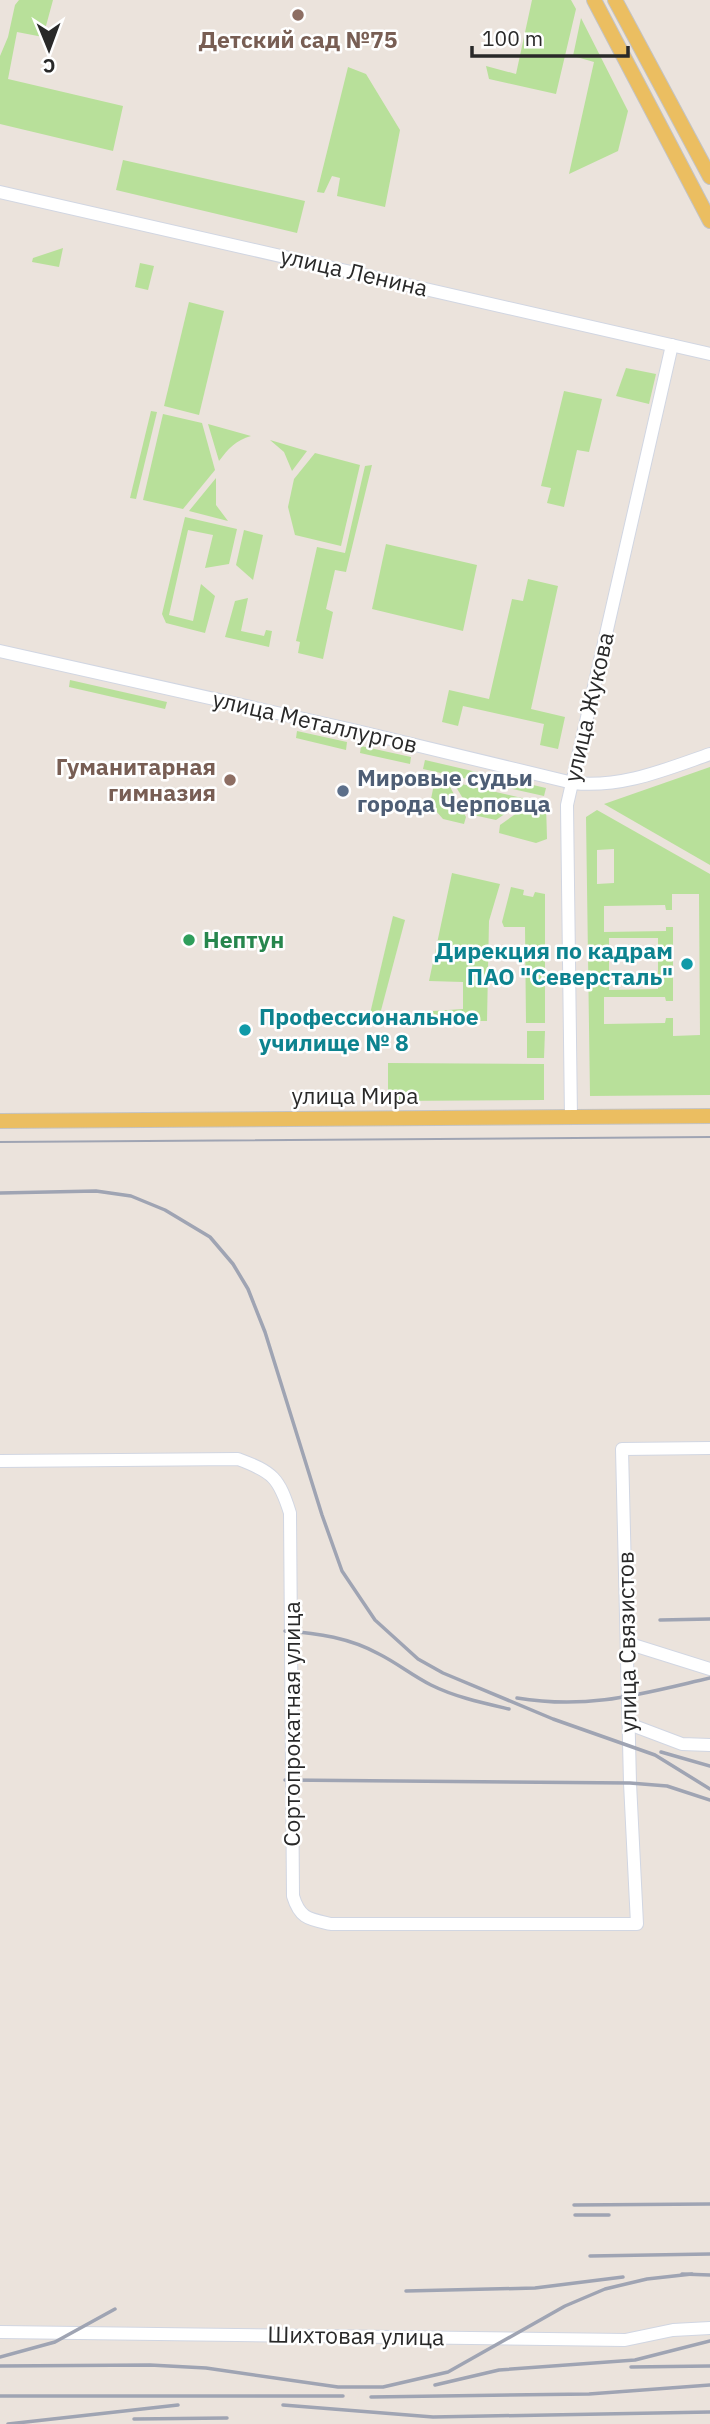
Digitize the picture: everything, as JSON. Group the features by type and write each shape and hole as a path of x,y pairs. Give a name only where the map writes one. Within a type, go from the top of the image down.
{"main road":[{"path":"594,0 710,221"},
{"path":"615,0 710,177"},
{"name":"улица Мира","path":"0,1121 710,1116"}],"street":[{"name":"улица Ленина","path":"0,192 709,353"},
{"name":"улица Жукова","path":"571,1118 567,805 672,345"},
{"name":"улица Металлургов","path":"0,651 573,783 603,785 624,782 710,754"},
{"name":"улица Связистов","path":"637,1924 622,1449 710,1448"},
{"name":"Сортопрокатная улица","path":"0,1461 238,1459 264,1469 282,1488 290,1513 293,1896 298,1911 310,1919 331,1924 637,1924"},
{"path":"627,1643 710,1668"},
{"path":"629,1724 682,1744 710,1745"},
{"name":"Шихтовая улица","path":"0,2332 625,2340 673,2330 710,2328"}],"green space":[{"path":"19,0 53,0 43,37 17,32 8,79 123,106 113,151 0,124 0,56 8,37 15,5"},
{"path":"532,0 571,0 576,9 556,94 489,79 486,66 516,74"},
{"path":"581,18 628,111 618,151 569,174 594,62 573,56"},
{"path":"348,67 366,74 400,130 385,207 337,196 340,178 332,176 324,193 317,192"},
{"path":"123,160 305,201 297,233 116,190"},
{"path":"63,248 59,267 32,262 33,258"},
{"path":"140,263 154,266 148,290 135,287"},
{"path":"189,302 224,311 199,415 164,406"},
{"path":"626,368 656,374 649,404 616,396"},
{"path":"564,391 602,399 589,452 577,450 564,507 547,503 551,488 541,486"},
{"path":"151,411 157,412 136,499 130,498"},
{"path":"163,414 202,423 215,470 183,509 143,500"},
{"path":"208,424 251,436 233,446 219,461"},
{"path":"270,440 307,451 292,471 284,452"},
{"path":"315,453 360,465 341,546 295,535 288,507 294,479"},
{"path":"372,465 346,572 335,570 326,609 333,612 323,659 298,653 300,642 296,641 317,547 345,553 365,466"},
{"path":"216,478 216,505 228,521 189,511"},
{"path":"185,517 237,529 229,564 205,568 213,535 188,530 169,615 193,621 201,584 215,596 205,633 166,623 162,614"},
{"path":"244,530 263,535 253,580 236,565"},
{"path":"386,544 477,565 463,631 372,609"},
{"path":"528,579 558,586 531,709 565,717 558,749 540,745 544,724 463,706 458,726 442,722 449,690 489,699 512,599 523,601"},
{"path":"248,598 241,631 264,636 266,630 272,631 269,647 225,637 235,601"},
{"path":"70,680 167,702 165,709 69,687"},
{"path":"297,731 347,742 346,750 296,738"},
{"path":"361,746 411,757 410,764 360,753"},
{"path":"425,760 546,788 544,796 423,769"},
{"path":"710,767 710,865 604,804"},
{"path":"427,777 447,781 466,817 464,824 443,819 430,804 434,784"},
{"path":"453,782 526,799 496,820 473,815"},
{"path":"534,801 546,804 547,839 536,843 499,833 500,825"},
{"path":"597,810 710,874 710,1095 590,1096 586,817","holes":["614,849 614,883 597,884 597,850","672,894 699,894 700,1035 673,1036 673,1018 666,1018 665,1023 604,1024 604,997 665,997 666,1001 673,1001 673,927 666,927 666,931 604,932 604,906 665,905 666,910 672,910","609,938 658,938 658,989 609,990"]},
{"path":"452,873 500,884 489,921 487,1021 434,1021 433,1011 463,1009 463,982 429,981"},
{"path":"511,887 524,890 523,895 533,897 535,892 545,894 545,1023 526,1023 525,927 504,927 502,922"},
{"path":"393,916 405,920 379,1018 369,1018"},
{"path":"527,1031 545,1031 544,1058 527,1058"},
{"path":"388,1063 544,1064 544,1100 388,1101"}],"tram line":[{"path":"0,1142 710,1137"}],"railway":[{"path":"0,1193 96,1191 131,1196 165,1210 210,1237 233,1264 248,1289 265,1332 342,1571 375,1620 418,1659 443,1673 553,1719 655,1755 710,1789"},
{"path":"660,1620 710,1619"},
{"path":"285,1631 322,1635 357,1644 440,1689 509,1709"},
{"path":"517,1698 568,1702 615,1699 710,1678"},
{"path":"661,1752 710,1766"},
{"path":"285,1780 630,1783 667,1786 710,1800"},
{"path":"574,2205 710,2204"},
{"path":"575,2215 609,2215"},
{"path":"590,2256 710,2254"},
{"path":"682,2274 710,2275"},
{"path":"0,2366 150,2365 206,2368 338,2387 383,2387 448,2372 565,2306 605,2289 647,2279 692,2274"},
{"path":"406,2291 535,2288 623,2277"},
{"path":"0,2357 55,2342 115,2309"},
{"path":"435,2385 499,2370 635,2360 710,2341"},
{"path":"631,2367 710,2366"},
{"path":"371,2397 589,2394 710,2385"},
{"path":"0,2396 343,2396"},
{"path":"8,2424 178,2405"},
{"path":"283,2405 433,2417 710,2412"},
{"path":"134,2419 227,2418"}],"place":[{"name":"Детский сад №75","path":"298,15"},
{"name":"Гуманитарная гимназия","path":"230,780"},
{"name":"Мировые судьи города Черповца","path":"343,791"},
{"name":"Нептун","path":"189,940"},
{"name":"Дирекция по кадрам ПАО \"Северсталь\"","path":"687,964"},
{"name":"Профессиональное училище № 8","path":"245,1030"}]}
